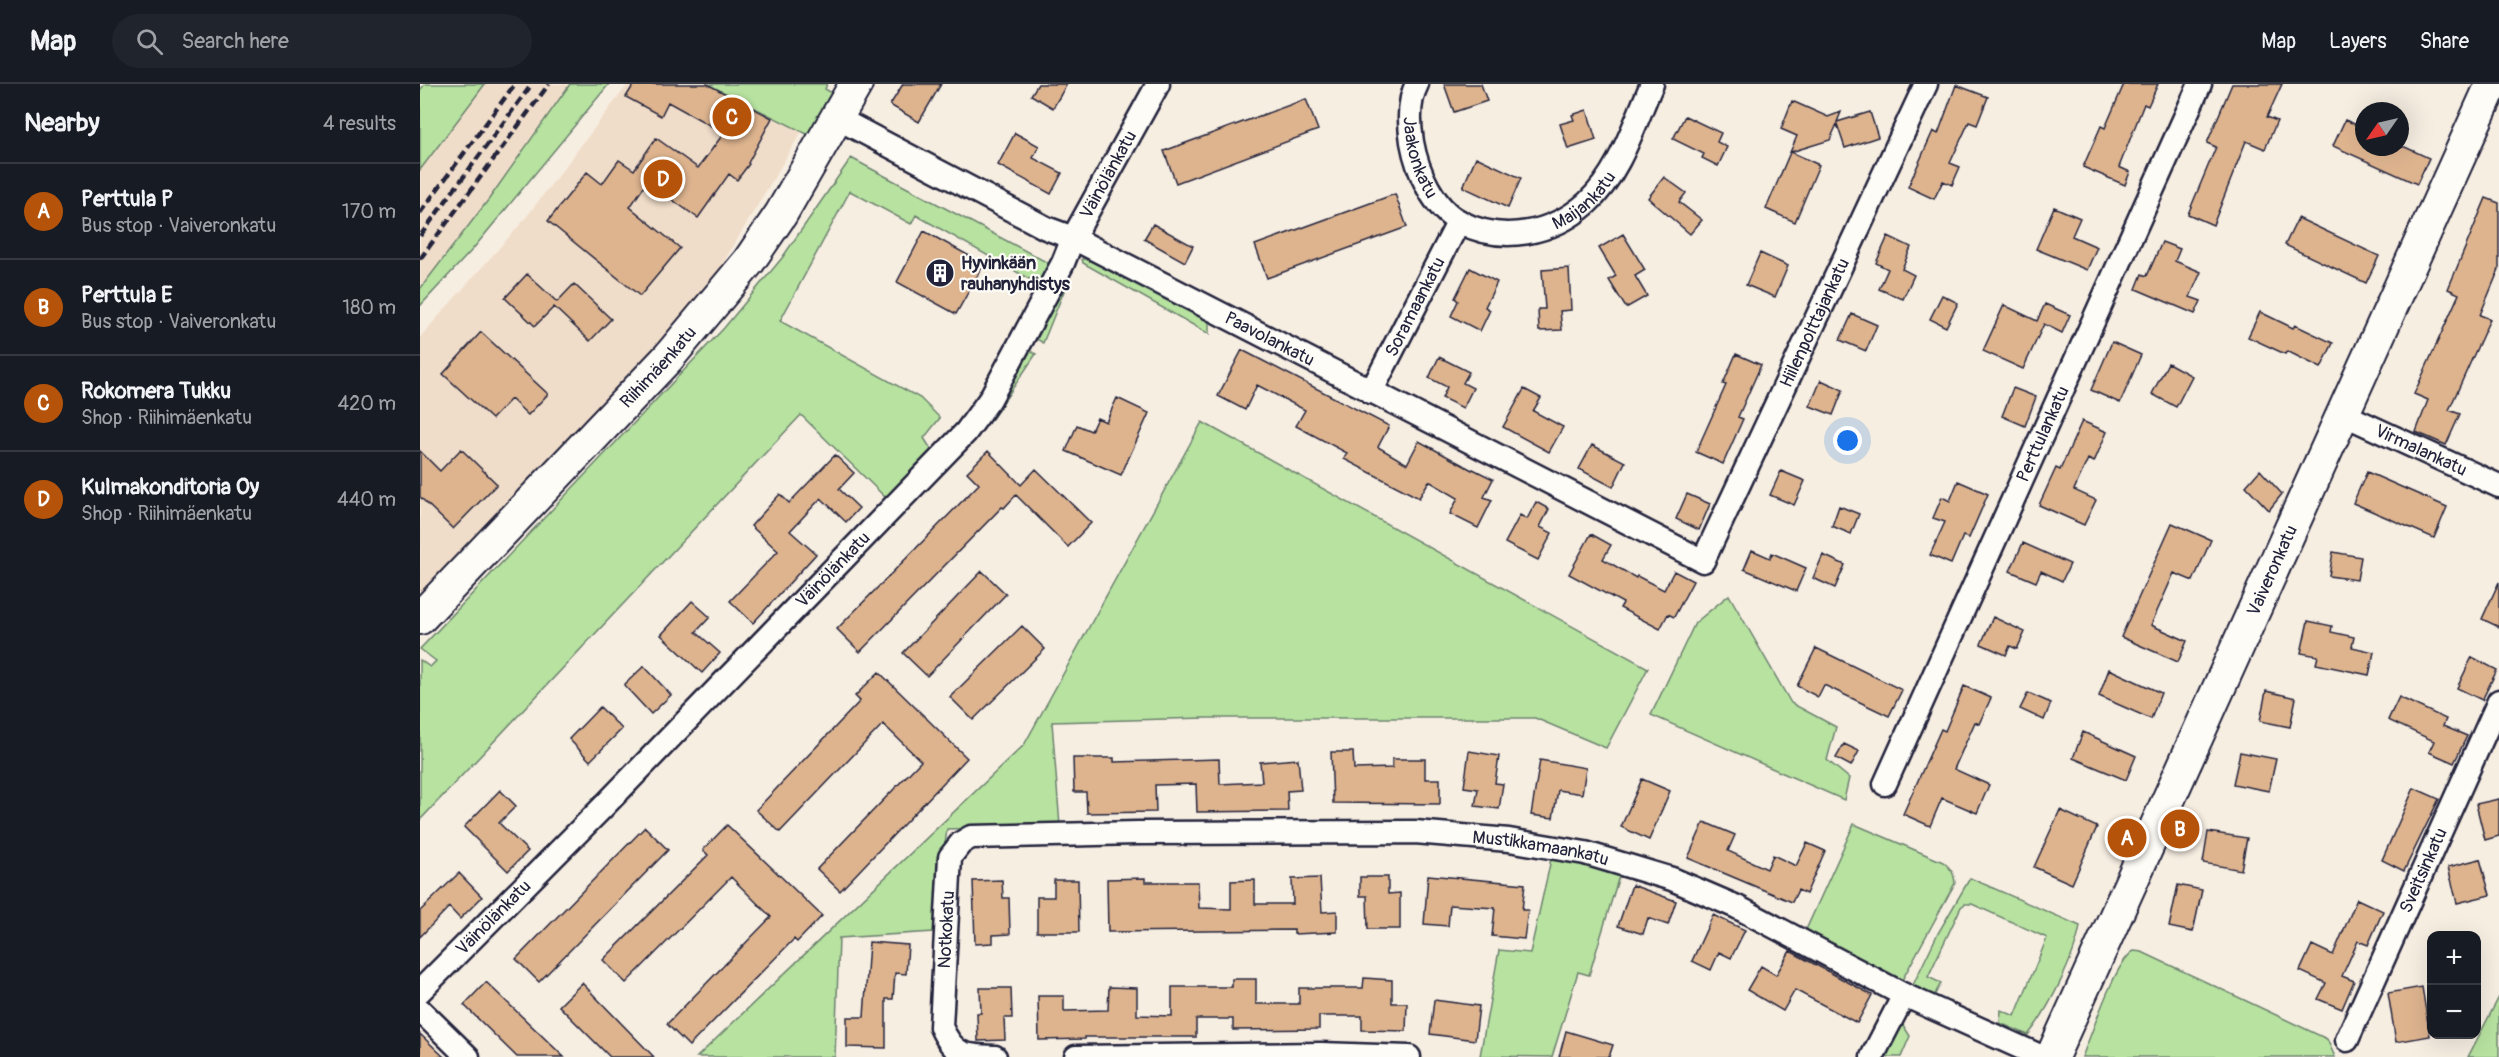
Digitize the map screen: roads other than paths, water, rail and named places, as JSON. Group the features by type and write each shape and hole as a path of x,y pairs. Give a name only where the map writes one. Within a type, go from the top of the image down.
{"main road":[{"name":"Riihimäenkatu","path":"420,618 668,358 711,306 766,237 856,84"},
{"name":"Vaiveronkatu","path":"2052,1057 2492,84"}],"street":[{"name":"Väinölänkatu","path":"420,991 603,807 966,432 990,399 1058,272 1073,238 1158,84"},
{"name":"Jaakonkatu","path":"1417,84 1410,112 1415,157 1421,176 1437,201 1459,221"},
{"name":"Maijankatu","path":"1459,221 1487,230 1512,234 1536,232 1563,220 1587,203 1604,184 1615,166 1652,84"},
{"name":"Hiilenpolttajankatu","path":"1703,561 1926,84"},
{"name":"Perttulankatu","path":"1885,784 2200,84"},
{"name":"Paavolankatu","path":"837,118 1046,228 1073,238 1703,561"},
{"name":"Soramaankatu","path":"1371,392 1459,221"},
{"name":"Virmalankatu","path":"2343,414 2499,486"},
{"name":"Sveitsinkatu","path":"2347,1040 2499,701"},
{"name":"Mustikkamaankatu","path":"997,837 1138,833 1415,832 1509,840 1585,853 1672,879 1737,907 1904,995 2042,1057"},
{"name":"Notkokatu","path":"995,1057 957,1052 948,1043 941,1027 950,857 961,843 970,837 997,837"},
{"path":"1872,1057 1904,995"},
{"path":"420,1010 468,1057"},
{"path":"1076,1057 1321,1054 1409,1057"}],"railway":[{"path":"420,213 515,84"},
{"path":"420,236 532,84"},
{"path":"420,259 549,84"}],"place":[{"name":"Rokomera Tukku","path":"732,117"},
{"name":"Kulmakonditoria Oy","path":"663,179"},
{"name":"Hyvinkään rauhanyhdistys","path":"940,273"},
{"name":"Perttula E","path":"2180,829"},
{"name":"Perttula P","path":"2127,838"}]}
